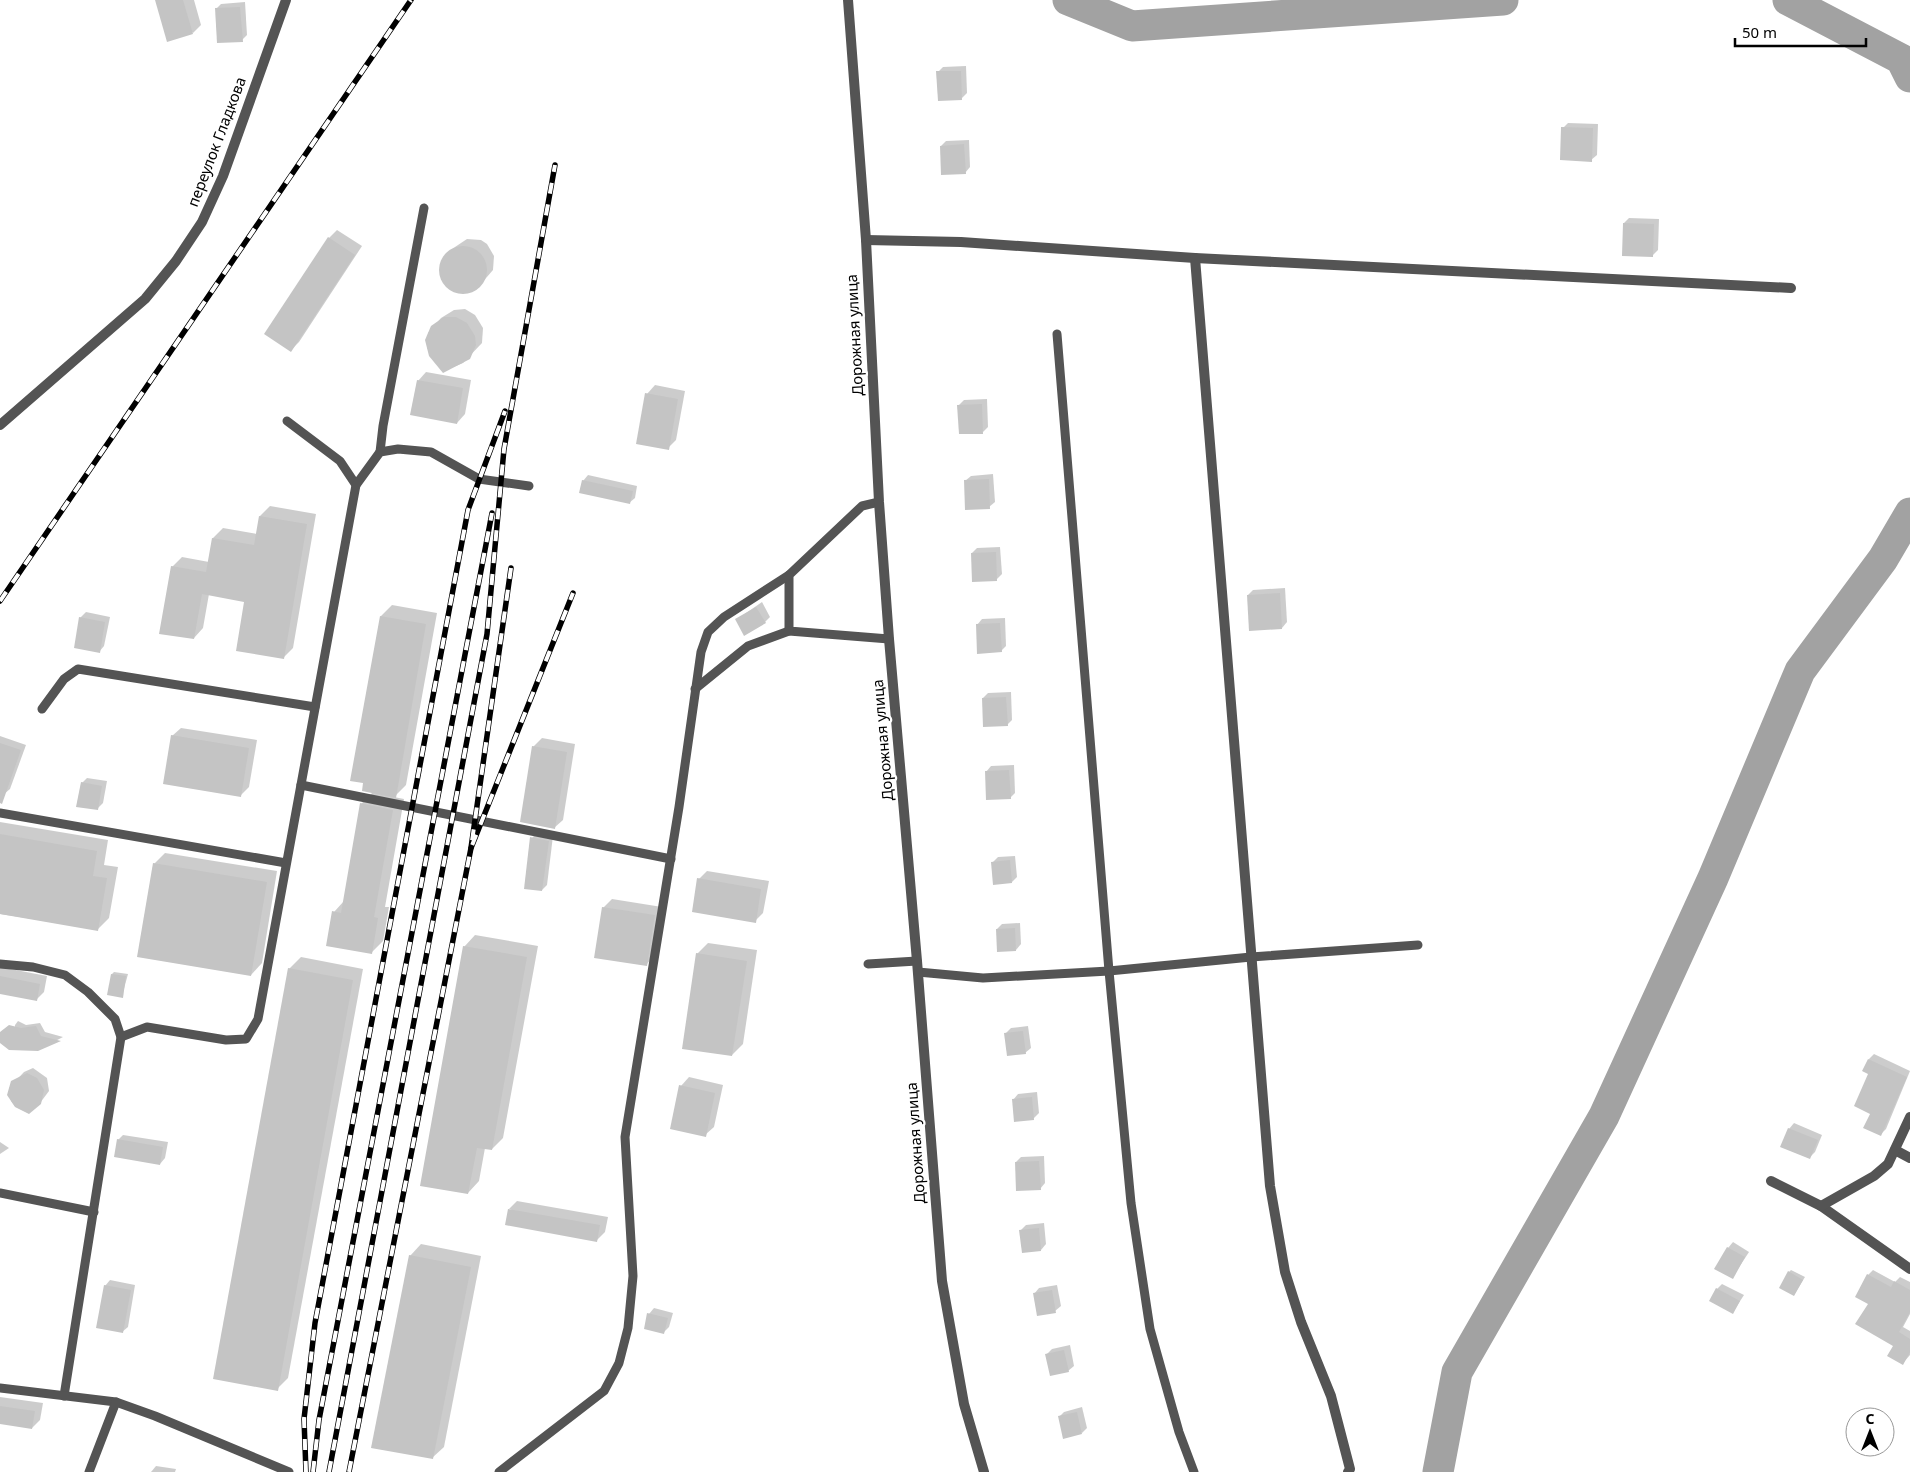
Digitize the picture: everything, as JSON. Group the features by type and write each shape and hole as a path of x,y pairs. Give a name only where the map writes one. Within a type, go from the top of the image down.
{"street":[{"name":"переулок Гладкова","path":"0,425 145,299 176,261 202,222 223,176 286,0"},
{"name":"Дорожная улица","path":"848,0 866,240 879,502 889,639 918,961 942,1282 964,1404 984,1472"},
{"path":"866,240 961,242 1195,258 1791,288"},
{"path":"1195,258 1270,1186 1285,1272 1301,1322 1331,1396 1349,1471"},
{"path":"1821,1206 1874,1176 1888,1164 1910,1117"},
{"path":"1894,1150 1910,1158"},
{"path":"1771,1181 1821,1206 1910,1269"}],"lane":[{"path":"121,1037 147,1027 226,1040 246,1039 258,1019 356,485 380,452 383,426 424,208"},
{"path":"1057,334 1109,971 1130,1203 1150,1329 1179,1432 1194,1472"},
{"path":"287,421 340,461 356,485"},
{"path":"380,452 398,449 431,452 479,479 529,486"},
{"path":"499,1472 604,1391 619,1363 628,1328 633,1276 625,1137 671,859 700,652 708,632 724,617 788,574 862,506 879,502"},
{"path":"788,574 789,631"},
{"path":"696,689 748,646 789,631 889,639"},
{"path":"42,709 64,679 78,669 315,708"},
{"path":"301,785 671,859"},
{"path":"0,813 286,863"},
{"path":"918,972 983,978 1109,971 1252,957 1418,945"},
{"path":"868,964 918,961"},
{"path":"0,964 33,967 65,975 88,992 115,1019 121,1037 64,1396"},
{"path":"0,1193 94,1212"},
{"path":"0,1388 116,1402 155,1416 289,1472"},
{"path":"89,1472 116,1402"}],"building":[{"path":"155,0 183,0 193,34 167,42"},
{"path":"240,7 243,42 217,43 215,8"},
{"path":"936,71 961,71 962,100 938,101"},
{"path":"1561,127 1593,128 1592,162 1560,160"},
{"path":"964,144 966,174 941,175 940,146"},
{"path":"1623,223 1654,224 1653,257 1622,256"},
{"path":"328,237 355,255 291,352 264,334"},
{"path":"463,246 472,248 480,253 485,261 487,270 485,279 480,287 472,292 463,294 454,292 446,287 441,279 439,270 441,261 446,253 454,248"},
{"path":"444,317 456,317 467,323 475,336 476,345 470,359 443,373 429,356 425,340 431,326"},
{"path":"417,380 463,388 457,424 410,415"},
{"path":"645,393 678,399 669,450 636,444"},
{"path":"982,404 983,434 959,434 957,405"},
{"path":"989,479 990,509 965,510 964,480"},
{"path":"582,480 633,491 630,504 579,493"},
{"path":"259,516 307,524 284,659 236,651 244,602 202,594 194,639 159,634 171,566 206,572 212,538 254,545"},
{"path":"996,552 997,581 972,582 971,553"},
{"path":"1280,593 1282,629 1249,631 1247,595"},
{"path":"756,607 766,623 744,636 735,619"},
{"path":"380,616 426,624 396,798 362,791 363,783 350,781"},
{"path":"79,617 105,622 100,653 74,648"},
{"path":"1000,623 1002,652 977,654 976,624"},
{"path":"1006,697 1008,726 983,727 982,698"},
{"path":"171,735 249,748 241,797 163,784"},
{"path":"0,743 21,750 2,804 0,803"},
{"path":"532,746 567,752 555,829 520,822"},
{"path":"1009,770 1011,799 986,800 985,771"},
{"path":"81,782 102,786 98,810 76,807"},
{"path":"360,803 393,810 374,917 378,918 372,954 326,946 332,911 341,913"},
{"path":"0,834 97,851 93,876 107,878 98,931 0,914"},
{"path":"530,837 549,841 542,891 524,889"},
{"path":"1010,860 1012,883 993,885 991,862"},
{"path":"153,863 267,882 251,976 137,957"},
{"path":"697,878 761,889 756,923 692,912"},
{"path":"602,907 655,915 647,966 594,958"},
{"path":"1015,928 1016,951 997,952 996,929"},
{"path":"463,946 527,957 492,1150 477,1148 468,1194 420,1186"},
{"path":"696,953 747,961 732,1056 682,1049"},
{"path":"288,968 353,980 278,1391 213,1379"},
{"path":"111,974 126,976 123,998 107,995"},
{"path":"0,976 40,984 37,1001 0,994"},
{"path":"9,1025 21,1028 36,1026 41,1036 61,1041 38,1051 9,1050 0,1043 0,1032"},
{"path":"1023,1031 1026,1054 1007,1056 1004,1033"},
{"path":"1868,1059 1907,1077 1881,1136 1863,1128 1870,1114 1854,1106 1868,1074 1862,1071"},
{"path":"27,1073 37,1078 44,1090 41,1104 29,1114 15,1107 7,1095 11,1081"},
{"path":"679,1085 715,1093 706,1137 670,1129"},
{"path":"1032,1097 1034,1120 1014,1122 1012,1099"},
{"path":"1788,1128 1818,1140 1810,1159 1780,1147"},
{"path":"117,1139 163,1147 160,1165 114,1157"},
{"path":"1039,1161 1041,1190 1016,1191 1015,1162"},
{"path":"508,1209 600,1225 597,1242 505,1225"},
{"path":"1039,1228 1041,1251 1022,1253 1019,1230"},
{"path":"1727,1247 1745,1257 1733,1279 1714,1269"},
{"path":"409,1255 471,1267 433,1459 371,1448"},
{"path":"1788,1271 1803,1280 1794,1296 1779,1288"},
{"path":"1867,1274 1891,1287 1894,1281 1910,1290 1910,1312 1899,1332 1910,1339 1910,1352 1903,1365 1887,1356 1893,1346 1855,1324 1868,1304 1855,1297"},
{"path":"104,1285 131,1290 123,1333 96,1328"},
{"path":"1716,1288 1740,1301 1733,1314 1709,1301"},
{"path":"1052,1290 1056,1313 1037,1316 1033,1293"},
{"path":"647,1313 668,1318 664,1334 644,1329"},
{"path":"1064,1350 1069,1372 1050,1376 1045,1354"},
{"path":"0,1406 35,1411 32,1429 0,1424"},
{"path":"1077,1412 1082,1434 1063,1439 1058,1416"}],"waterway":[{"path":"1068,0 1132,26 1503,0"},
{"path":"1788,0 1901,59 1910,77"},
{"path":"1438,1472 1457,1372 1604,1116 1713,878 1800,671 1883,559 1910,513"}],"railway":[{"path":"0,601 411,0"},
{"path":"329,1472 487,634 504,449 555,165"},
{"path":"306,1472 304,1419 315,1323 468,510 505,411"},
{"path":"313,1472 319,1420 492,513"},
{"path":"511,568 471,848 573,593"},
{"path":"349,1472 471,848"}]}
